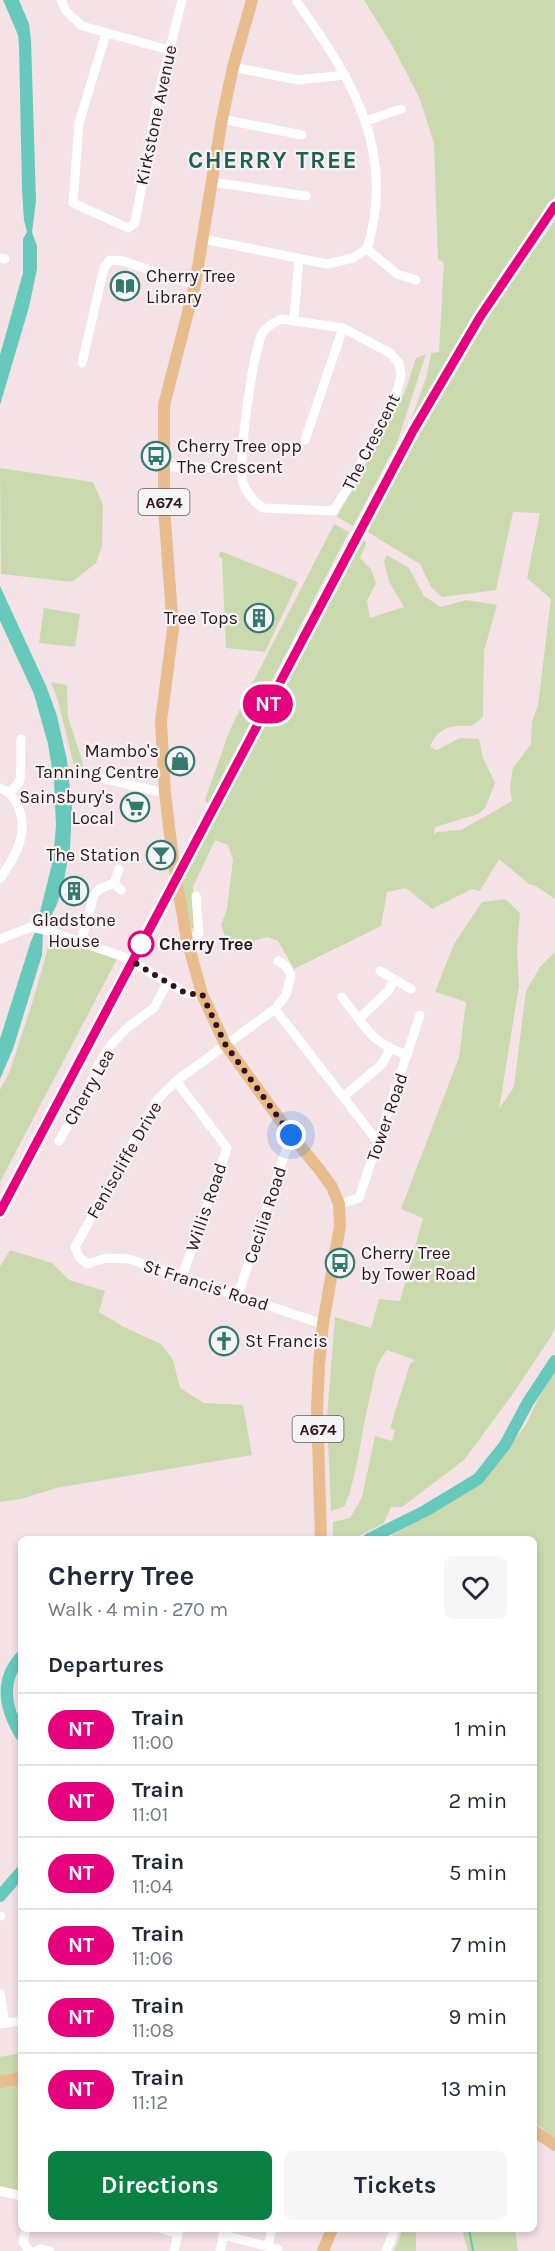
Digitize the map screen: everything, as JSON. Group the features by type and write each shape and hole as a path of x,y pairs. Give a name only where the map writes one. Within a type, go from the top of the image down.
{"main road":[{"name":"A674","path":"252,0 233,67 222,120 195,285 164,405 163,467 173,629 161,721 165,794 179,900 202,994 225,1044 291,1135 320,1168 339,1204 340,1226 323,1324 317,1408 321,1536"},
{"path":"0,2082 18,2079"},
{"path":"537,2133 555,2145"},
{"path":"323,2251 331,2232"}],"street":[{"path":"61,0 66,11 82,26 169,50"},
{"name":"Kirkstone Avenue","path":"106,34 79,123 73,203 128,228 135,222 159,92 182,0"},
{"path":"203,239 327,264 352,258 367,249 375,212 376,182 366,121 345,75 297,2"},
{"path":"233,67 298,80 345,75"},
{"path":"366,121 401,109"},
{"path":"222,120 302,135"},
{"path":"212,182 306,196"},
{"path":"367,249 397,274 416,280"},
{"path":"294,319 299,259"},
{"path":"82,363 104,268 111,260 123,261 195,285"},
{"name":"The Crescent","path":"281,319 294,319 343,328 390,353 399,363 401,376 398,391 350,485 333,511 263,508 254,502 247,491 240,468 248,398 262,333 271,324 281,319"},
{"path":"305,440 343,328"},
{"path":"163,467 240,468"},
{"path":"9,793 20,782 21,739"},
{"path":"97,777 165,794"},
{"path":"0,788 9,793 22,819 22,834 17,851 0,879"},
{"path":"81,942 94,895 99,889 117,887 119,869"},
{"path":"187,940 199,934 196,896"},
{"path":"0,939 34,928 53,932 124,957 187,994 202,994"},
{"path":"278,961 285,965 292,977 286,995 275,1009 378,1142"},
{"path":"380,971 411,989"},
{"path":"359,1018 389,990 394,980"},
{"name":"Cherry Lea","path":"59,1141 86,1095 97,1067 110,1046 128,1028 154,1008 167,982"},
{"path":"342,998 376,1041 408,1055"},
{"name":"Feniscliffe Drive","path":"87,1264 79,1257 75,1247 157,1100 176,1081 275,1009"},
{"name":"Tower Road","path":"339,1204 359,1198 420,1015"},
{"path":"343,1096 382,1064 390,1049"},
{"name":"Willis Road","path":"176,1081 227,1148 182,1277"},
{"name":"Cecilia Road","path":"238,1294 291,1135"},
{"name":"St Francis' Road","path":"87,1264 106,1258 129,1259 323,1324"},
{"path":"0,1993 3,2024 18,2022"},
{"path":"0,2190 18,2195"},
{"path":"25,2232 23,2242 29,2251"},
{"path":"172,2232 178,2234 174,2251"},
{"path":"220,2251 224,2232 278,2249"},
{"path":"268,2246 271,2232"},
{"path":"386,2251 393,2232"},
{"path":"36,2251 40,2249 50,2251"}],"shaded area":[{"path":"3,0 19,0 29,24 36,201 32,232 37,246 37,269 29,307 0,405 0,355 23,273 23,239 27,232 22,190 18,35"},
{"path":"364,0 555,0 555,196 496,280 411,420 427,375 431,353 439,352 444,263 438,259 434,143 419,97 393,47"},
{"path":"555,220 555,899 529,884 499,859 480,891 472,889 432,909 406,888 387,892 381,926 294,969 278,941 267,937 229,948 221,925 227,909 233,860 228,845 215,840 193,887 194,928 191,929 182,875 359,538 366,544 360,558 371,569 376,583 367,601 370,618 404,607 389,582 384,561 387,555 409,568 424,596 441,607 466,600 497,605 484,651 483,717 472,726 447,728 437,735 430,747 437,750 460,738 479,739 483,758 495,783 485,808 478,814 435,827 434,835 437,832 461,830 512,801 510,788 513,768 531,744 532,722 538,705 551,599 527,578 540,513 513,512 496,590 442,597 431,587 420,564 366,531 494,307"},
{"path":"426,354 397,443 353,526 337,517 405,392 416,358"},
{"path":"0,468 93,482 103,505 102,546 96,563 72,582 1,574"},
{"path":"334,524 349,532 208,804 205,800 229,732"},
{"path":"220,551 298,582 265,652 226,648"},
{"path":"0,586 47,688 57,716 67,760 72,808 70,848 63,885 43,933 42,955 13,1049 0,1079 0,1039 31,941 40,921 39,916 53,860 56,825 54,781 48,744 34,694 0,621"},
{"path":"44,608 80,614 75,647 39,643"},
{"path":"51,682 67,685 68,717 84,772 75,770"},
{"path":"505,899 520,913 517,951 519,986 499,1109 514,1087 526,991 540,967 555,952 555,1328 512,1395 464,1460 402,1507 391,1507 384,1523 359,1536 333,1536 333,1522 350,1518 362,1497 375,1436 392,1441 395,1430 390,1428 410,1364 415,1360 387,1350 380,1360 374,1376 350,1492 345,1506 331,1511 327,1417 335,1317 371,1328 379,1299 400,1301 423,1218 401,1209 459,1057 466,1002 435,992 454,944 482,902"},
{"path":"60,941 117,959 0,1182 0,1090 10,1071 49,944"},
{"path":"10,1250 52,1263 69,1280 105,1291 99,1312 124,1327 161,1344 173,1360 180,1388 204,1403 243,1405 252,1455 56,1488 21,1499 0,1502 0,1267"},
{"path":"555,1372 555,2138 537,2124 537,1536 391,1536 474,1487 526,1425 541,1393"},
{"path":"18,2054 18,2075 0,2078 0,2057"},
{"path":"18,2083 18,2190 0,2186 0,2086"},
{"path":"402,2232 416,2232 416,2251 394,2251"},
{"path":"463,2232 515,2232 518,2251 468,2251"}],"waterway":[{"path":"375,1536 425,1511 478,1479 505,1445 528,1402 555,1361"},
{"path":"18,1661 7,1684 8,1704 18,1730"},
{"path":"0,1896 18,1875"},
{"path":"470,2232 473,2251"}],"railway":[{"path":"0,1212 422,414 480,317 555,206"}],"train":[{"name":"NT","path":"0,1212 422,414 480,317 555,206"}],"place":[{"name":"Cherry Tree Library","path":"125,286"},
{"name":"Cherry Tree opp The Crescent","path":"156,456"},
{"name":"Tree Tops","path":"259,618"},
{"name":"Mambo's Tanning Centre","path":"180,761"},
{"name":"Sainsbury's Local","path":"135,807"},
{"name":"The Station","path":"161,855"},
{"name":"Gladstone House","path":"74,891"},
{"name":"Cherry Tree","path":"141,944"},
{"name":"Cherry Tree by Tower Road","path":"340,1263"},
{"name":"St Francis","path":"224,1341"}],"district":[{"name":"CHERRY TREE","path":"273,160"}],"route":[{"path":"141,944 135,963 187,994 202,994 225,1044 291,1135"}]}
